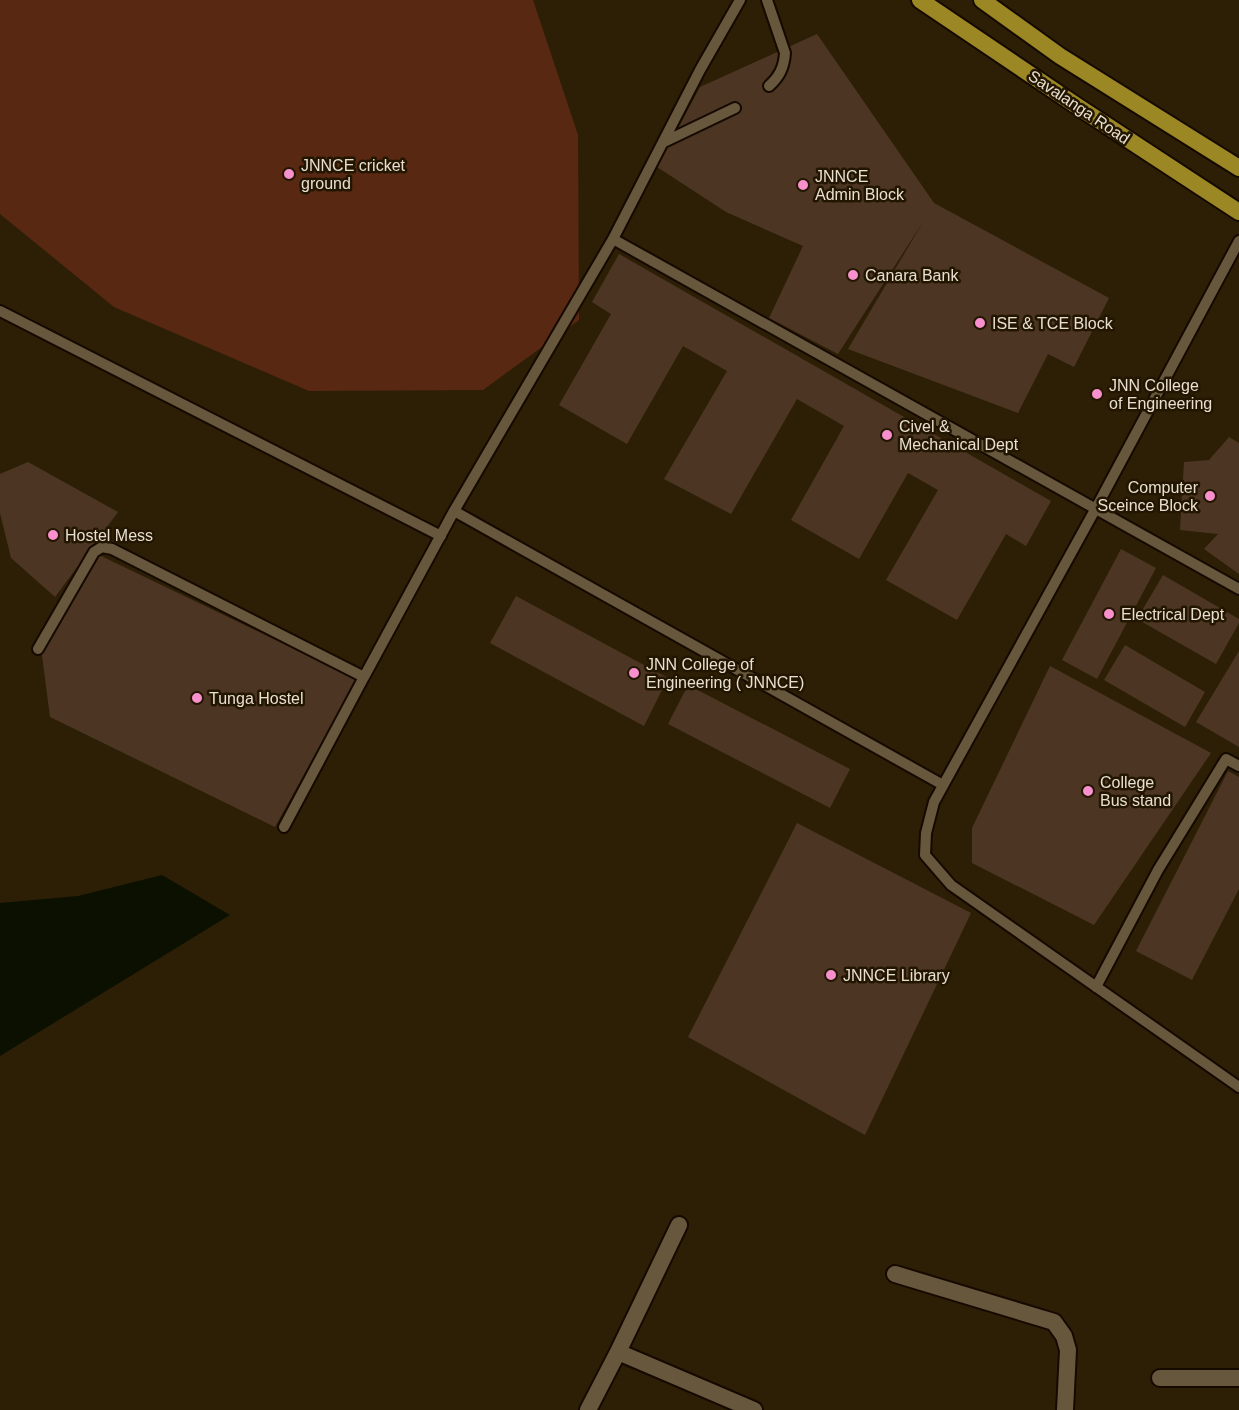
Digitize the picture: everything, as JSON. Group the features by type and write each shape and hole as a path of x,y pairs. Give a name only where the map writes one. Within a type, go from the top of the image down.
{"main road":[{"name":"Savalanga Road","path":"920,0 1239,212"},
{"name":"Savalanga Road","path":"982,0 1060,56 1239,168"}],"street":[{"path":"588,1410 679,1225"},
{"path":"895,1274 1054,1322 1064,1336 1068,1350 1065,1410"},
{"path":"618,1352 754,1410"},
{"path":"1160,1378 1239,1378"}],"lane":[{"path":"284,827 454,511 613,239 700,70 740,0"},
{"path":"767,0 785,53 778,78 769,86"},
{"path":"664,142 735,108"},
{"path":"613,239 1239,588"},
{"path":"1239,241 1096,508 934,802 926,833 925,855 951,885 1239,1087"},
{"path":"0,311 441,536"},
{"path":"454,511 943,785"},
{"path":"38,649 94,552 102,547 112,549 364,677"},
{"path":"1096,987 1158,870 1226,759 1239,766"}],"shaded area":[{"name":"JNNCE cricket ground","path":"0,0 533,0 578,135 579,320 483,390 309,391 114,307 0,214"},
{"path":"162,875 230,915 0,1056 0,903 78,896"}],"building":[{"path":"817,34 934,203 1109,298 1074,367 1048,354 1018,413 848,349 923,222 838,354 769,318 803,246 726,212 657,167 700,87"},
{"name":"Civel & Mechanical Dept","path":"619,254 1051,501 1026,546 1006,534 957,620 886,580 938,490 908,473 859,559 791,520 844,426 797,399 731,514 664,479 727,371 683,346 627,444 559,405 611,314 592,302"},
{"name":"Computer Sceince Block","path":"1229,437 1239,443 1239,574 1204,549 1218,534 1180,530 1184,462 1209,460"},
{"name":"Hostel Mess","path":"28,462 118,512 55,597 11,558 0,513 0,474"},
{"name":"Electrical Dept","path":"1121,549 1156,568 1097,679 1062,660"},
{"name":"Tunga Hostel","path":"99,555 357,679 275,827 50,717 41,648"},
{"path":"1163,575 1239,619 1239,623 1216,664 1137,619"},
{"path":"516,596 668,678 644,726 490,643"},
{"path":"1125,645 1205,692 1185,727 1104,680"},
{"path":"1239,651 1239,747 1196,722"},
{"name":"College Bus stand","path":"1050,666 1211,753 1094,925 972,863 972,828"},
{"path":"688,685 850,769 830,808 668,724"},
{"path":"1228,771 1239,777 1239,889 1192,980 1136,951"},
{"name":"JNNCE Library","path":"797,823 971,913 865,1135 688,1037"}],"place":[{"name":"JNNCE cricket ground","path":"289,174"},
{"name":"JNNCE Admin Block","path":"803,185"},
{"name":"Canara Bank","path":"853,275"},
{"name":"ISE & TCE Block","path":"980,323"},
{"name":"JNN College of Engineering","path":"1097,394"},
{"name":"Civel & Mechanical Dept","path":"887,435"},
{"name":"Computer Sceince Block","path":"1210,496"},
{"name":"Hostel Mess","path":"53,535"},
{"name":"Electrical Dept","path":"1109,614"},
{"name":"JNN College of Engineering ( JNNCE)","path":"634,673"},
{"name":"Tunga Hostel","path":"197,698"},
{"name":"College Bus stand","path":"1088,791"},
{"name":"JNNCE Library","path":"831,975"}]}
